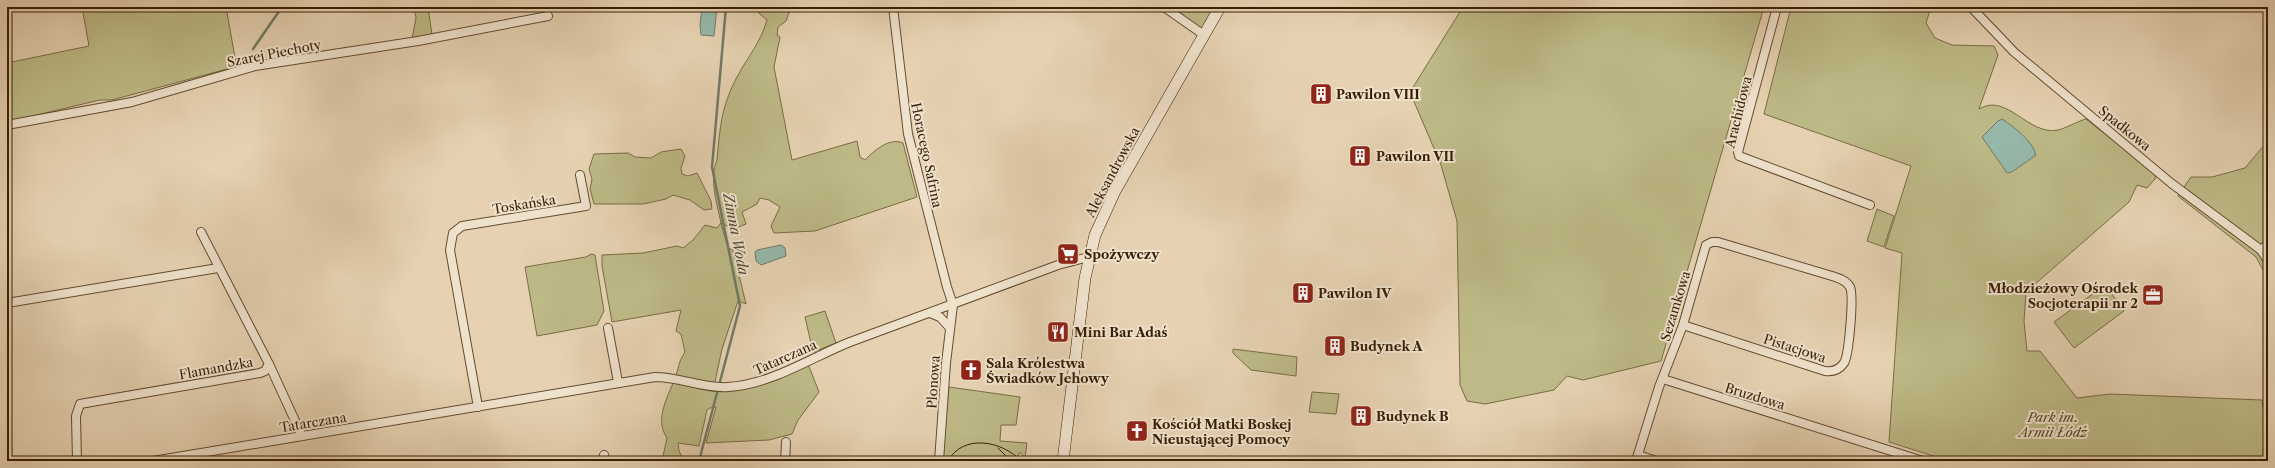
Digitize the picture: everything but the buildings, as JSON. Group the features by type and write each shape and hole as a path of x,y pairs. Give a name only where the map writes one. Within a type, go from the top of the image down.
{"main road":[{"name":"Aleksandrowska","path":"1066,461 1089,257 1098,228 1109,203 1220,7"}],"street":[{"name":"Horacego Safrina","path":"893,7 908,134 947,287 953,304"},
{"path":"1164,7 1204,35"},
{"name":"Arachidowa","path":"1777,7 1738,152 1739,156 1870,205"},
{"name":"Spadkowa","path":"1970,7 2014,52 2171,183 2260,250 2268,262"},
{"name":"Szarej Piechoty","path":"7,125 132,102 254,66 418,41 548,16"},
{"name":"Toskańska","path":"478,407 450,250 453,233 462,226 586,206 580,175"},
{"name":"Flamandzka","path":"78,461 76,416 80,404 260,373 265,371 269,364 218,268 201,232"},
{"name":"Pistacjowa","path":"1684,325 1825,371 1835,370 1844,362 1852,298 1850,289 1846,283 1832,276 1712,242"},
{"name":"Sezamkowa","path":"1663,379 1684,325 1706,246 1712,242"},
{"path":"2260,250 2268,244"},
{"name":"Tatarczana","path":"153,461 618,382 665,377 713,386 727,387 768,380 823,353 1051,268 1089,257"},
{"path":"7,303 218,268"},
{"name":"Plonowa","path":"939,461 953,304"},
{"path":"930,313 940,317 950,328"},
{"path":"608,328 618,382"},
{"path":"269,364 302,436"},
{"path":"1657,461 1637,458 1663,379"},
{"name":"Bruzdowa","path":"1663,379 1923,461"},
{"path":"785,461 786,442"}],"green space":[{"path":"82,7 226,7 236,63 242,62 242,65 112,100 100,100 7,122 7,63 89,46"},
{"path":"414,7 428,7 432,35 412,39 416,18"},
{"path":"752,7 791,7 786,21 778,27 777,35 780,37 774,67 792,160 857,141 860,157 865,160 877,149 887,143 903,143 917,197 815,231 774,233 771,226 780,207 769,200 760,198 757,204 742,212 746,224 733,229 721,223 714,192 714,175 724,108 741,70 758,43 767,20"},
{"path":"1168,7 1215,7 1202,30"},
{"path":"1463,7 1764,7 1661,361 1583,380 1567,376 1554,390 1485,404 1467,401 1460,385 1457,221 1441,165 1410,92"},
{"name":"Park im. Armii Łódź","path":"1791,7 1931,7 1926,23 1935,38 1952,45 1994,46 1998,55 1979,109 1989,105 1999,106 2037,127 2047,130 2058,130 2086,119 2156,174 2155,179 2147,188 2137,185 2129,202 2026,292 2024,321 2027,351 2040,351 2077,398 2110,394 2262,400 2264,414 2268,413 2268,461 1949,461 1889,442 1902,253 1885,248 1911,166 1764,114"},
{"path":"2268,143 2268,279 2256,257 2178,196 2191,177 2212,177 2245,168 2265,144"},
{"path":"681,149 685,156 681,168 682,174 688,176 697,173 711,201 712,209 704,210 690,200 673,195 666,199 643,204 594,204 590,189 592,179 589,169 594,154 628,153 635,157 651,158 661,152"},
{"path":"1877,209 1894,216 1884,247 1867,241"},
{"path":"721,223 728,248 733,250 746,304 738,301 722,349 713,391 739,389 762,384 808,364 819,392 798,420 792,434 769,440 706,443 716,407 710,408 707,410 699,446 678,443 679,451 684,461 662,461 667,438 663,430 662,414 680,361 685,352 681,334 676,331 681,310 612,322 602,266 602,255 643,253 677,246 683,248 693,240 705,225 717,228"},
{"path":"591,254 595,255 604,311 597,325 537,336 525,267 586,257"},
{"path":"2105,285 2124,311 2074,348 2054,322"},
{"path":"825,311 836,343 813,352 805,317"},
{"path":"1233,349 1297,357 1296,376 1251,370 1233,353"},
{"path":"949,387 1020,397 1016,425 1001,425 1000,441 1027,443 1025,458 1020,452 1015,461 941,461"},
{"path":"1312,392 1339,394 1336,414 1309,412"}],"shaded area":[{"path":"702,7 717,7 714,36 701,35 700,25"},
{"path":"2002,119 2027,139 2036,155 2012,172 2007,173 1982,137"},
{"path":"781,245 785,248 786,256 761,265 756,261 755,252 757,250"}],"waterway":[{"path":"253,49 282,7"},
{"name":"Zimna Woda","path":"699,461 740,306 712,167 726,7"}],"tram line":[{"path":"948,461 955,452 963,446 973,443 994,445 1013,454 1021,461"},
{"path":"998,448 1011,461"}],"place":[{"name":"Pawilon VIII","path":"1321,94"},
{"name":"Pawilon VII","path":"1360,156"},
{"name":"Spożywczy","path":"1068,254"},
{"name":"Pawilon IV","path":"1303,293"},
{"name":"Młodzieżowy Ośrodek Socjoterapii nr 2","path":"2153,295"},
{"name":"Mini Bar Adaś","path":"1058,332"},
{"name":"Budynek A","path":"1335,346"},
{"name":"Sala Królestwa Świadków Jehowy","path":"971,370"},
{"name":"Budynek B","path":"1361,416"},
{"name":"Kościół Matki Boskej Nieustającej Pomocy","path":"1137,431"}]}
